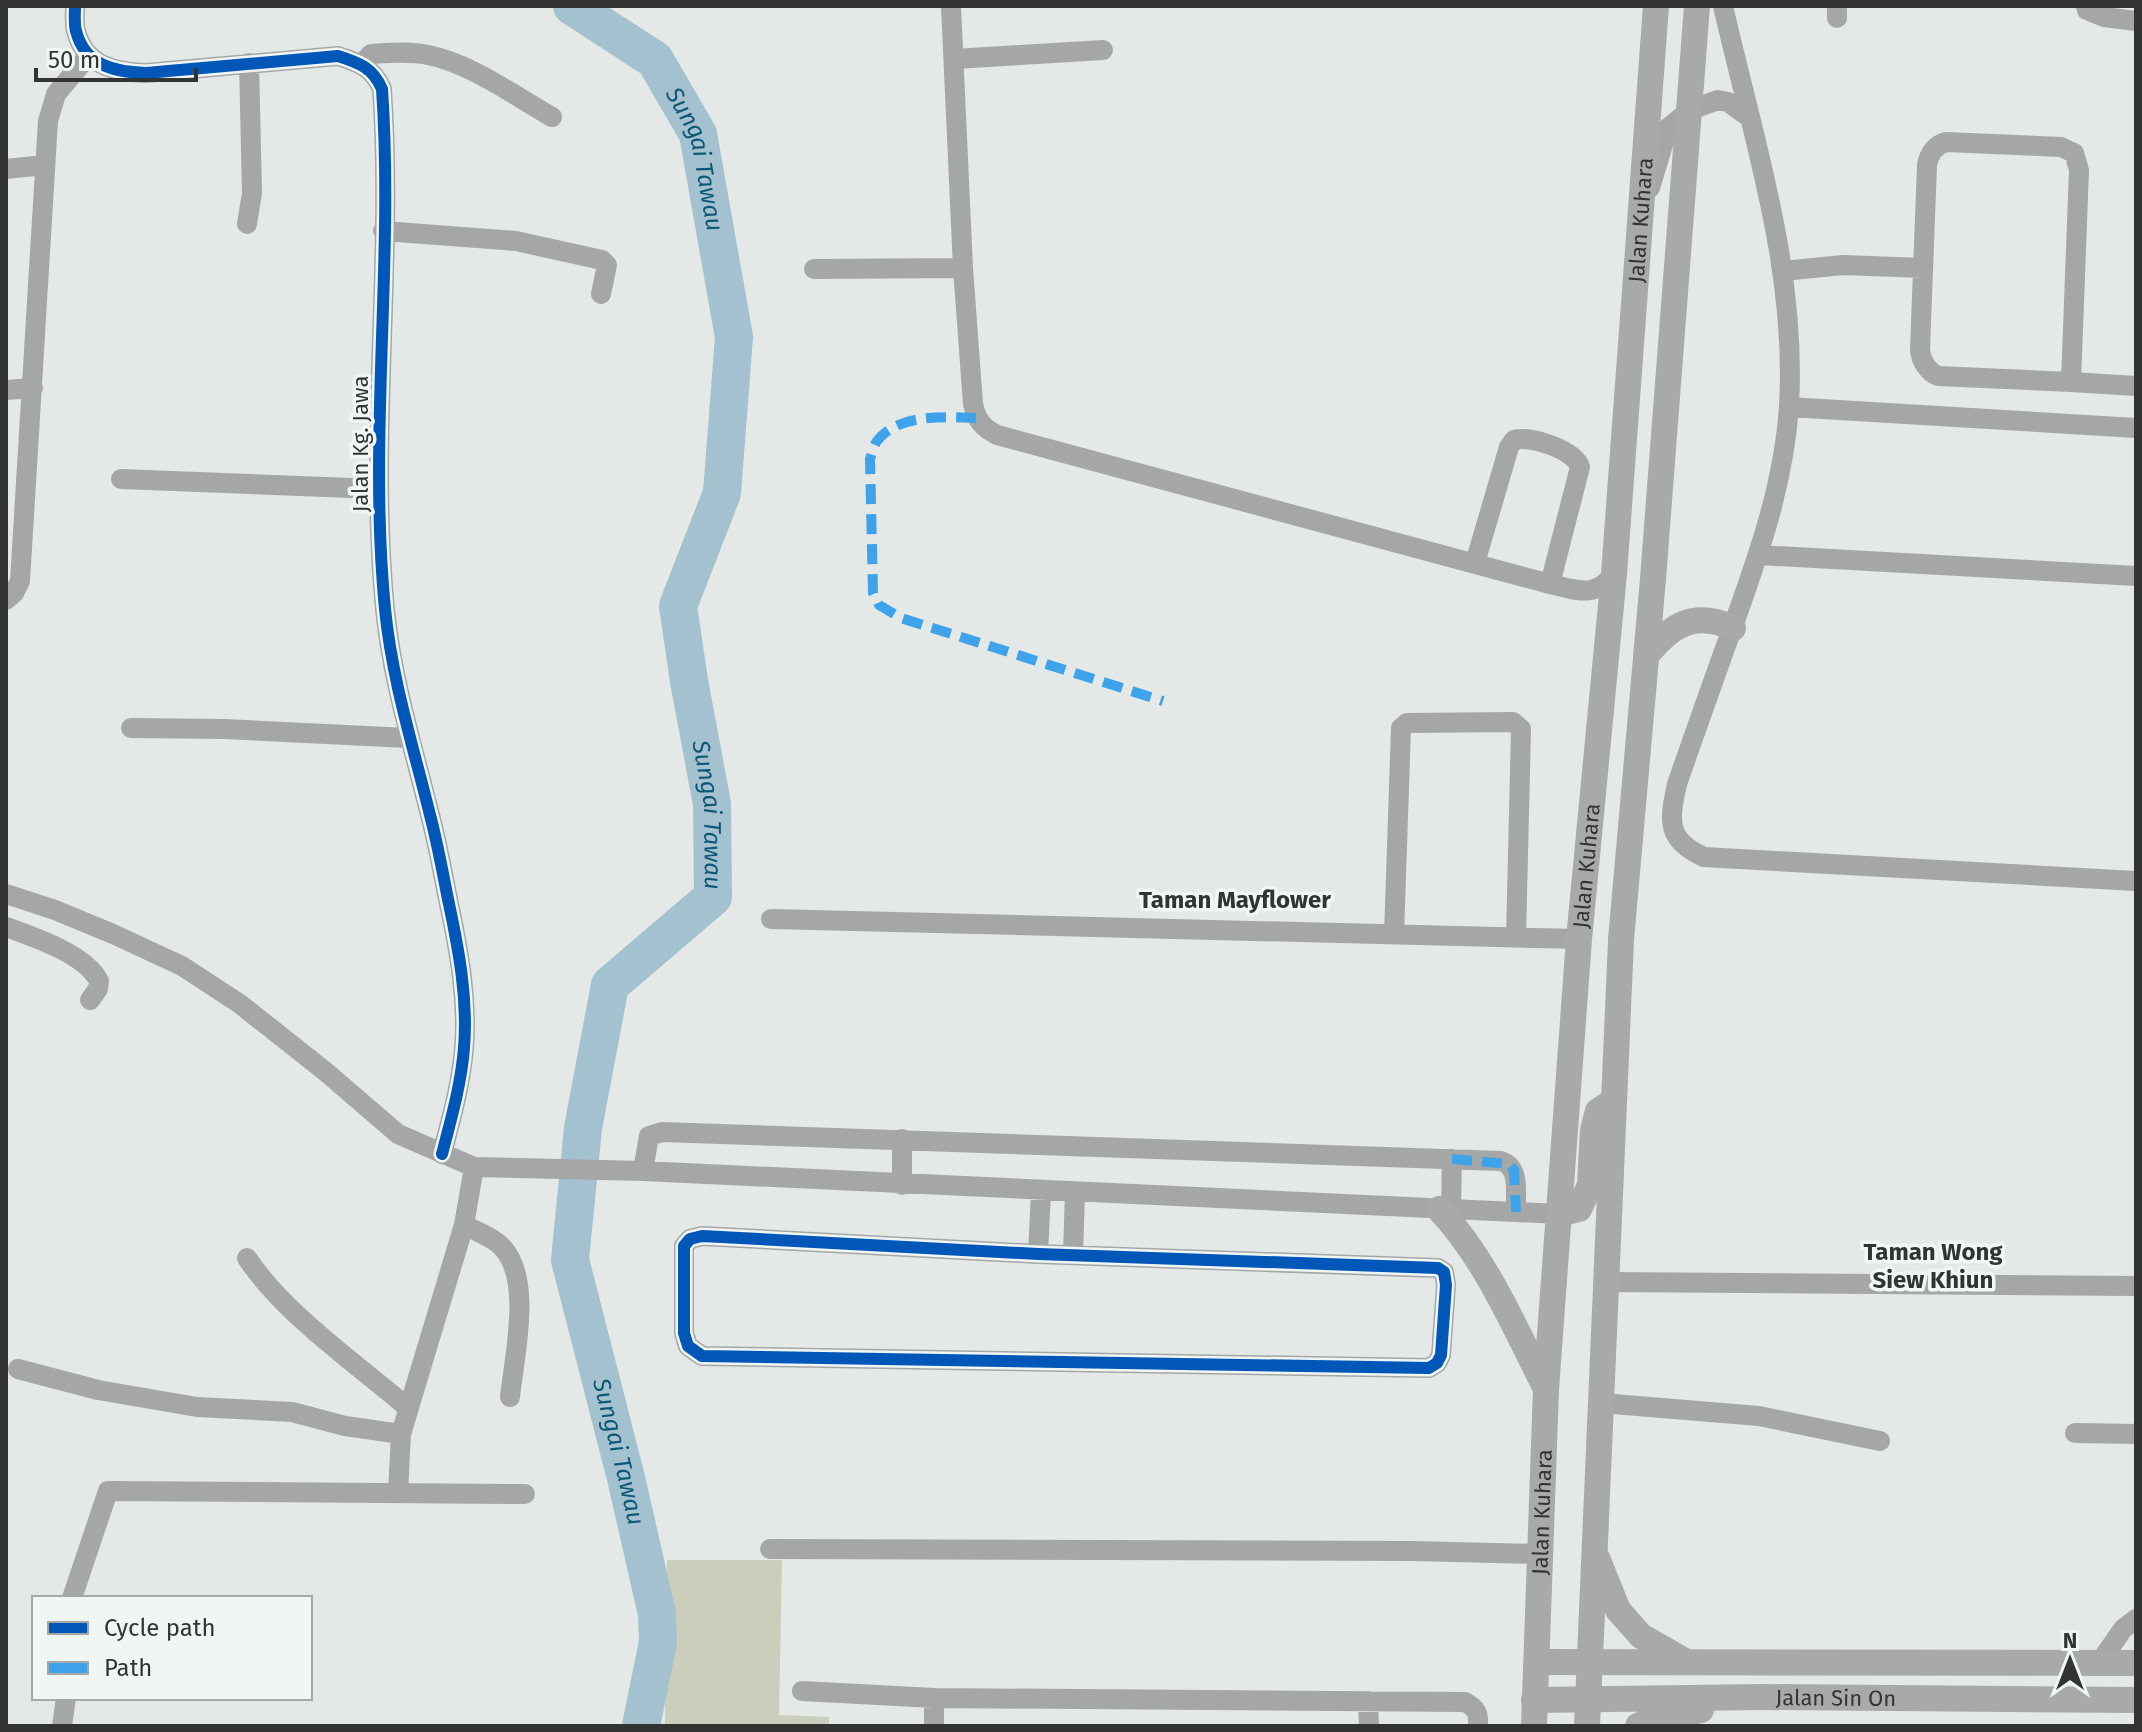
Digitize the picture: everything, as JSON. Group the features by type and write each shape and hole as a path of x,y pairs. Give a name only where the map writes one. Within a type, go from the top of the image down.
{"main road":[{"name":"Jalan Kuhara","path":"1534,1713 1546,1389 1579,939 1614,574 1656,6"},
{"name":"Jalan Kuhara","path":"1588,1714 1613,1101 1627,847 1646,656 1697,6"},
{"path":"1646,656 1661,637 1697,619 1715,620 1733,628"},
{"path":"1559,1214 1579,1209 1590,1185 1593,1130 1598,1111 1613,1101"},
{"path":"1445,1209 1511,1319 1546,1389"},
{"path":"1594,1550 1618,1610 1641,1636 1686,1662"},
{"name":"Jalan Sin On","path":"1537,1662 2136,1663"},
{"path":"1638,1726 1763,1697"},
{"name":"Jalan Sin On","path":"1534,1713 1588,1714 1763,1697 2136,1700"}],"street":[{"path":"75,6 75,31 89,55 119,72 146,73 338,56 362,64 371,54 426,54 452,62 552,117"},
{"path":"951,6 963,268 973,404 976,418 983,427 997,435 1550,584 1595,590 1605,585 1614,574"},
{"path":"1723,6 1774,218 1783,271 1789,344 1789,407 1776,493 1759,555 1677,784 1671,811 1673,832 1685,848 1704,857 2136,881"},
{"path":"2086,6 2087,10 2104,17 2136,21"},
{"path":"954,59 1103,50"},
{"path":"6,600 20,581 48,121 56,94 89,55"},
{"path":"247,224 252,193 249,63"},
{"name":"Jalan Kg. Jawa","path":"362,64 375,73 382,89 383,231 377,489 391,654 408,738 431,816 457,941 464,996 465,1045 459,1090 442,1154"},
{"path":"1642,215 1668,128 1690,110 1718,100 1728,102 1750,118"},
{"path":"2071,382 2079,170 2074,153 2061,147 1946,142 1937,145 1927,165 1920,350 1922,360 1933,374 2136,386"},
{"path":"6,169 44,165"},
{"path":"383,231 516,241 602,260 607,265 601,294"},
{"path":"1783,271 1843,265 1923,268"},
{"path":"814,269 963,268"},
{"path":"6,390 33,388"},
{"path":"1789,407 2136,428"},
{"path":"1475,563 1509,447 1514,440 1523,437 1570,453 1580,467 1550,584"},
{"path":"121,479 377,489"},
{"path":"1759,555 2136,576"},
{"path":"1394,935 1401,728 1407,723 1513,722 1521,729 1516,938"},
{"path":"131,728 408,738"},
{"path":"6,894 84,922 182,966 240,1004 398,1134 474,1167 643,1171 1559,1214"},
{"path":"771,919 1579,939"},
{"path":"6,927 36,937 95,972 98,989 90,1000"},
{"path":"643,1171 649,1136 662,1132 1452,1159 1509,1164 1514,1170 1516,1212"},
{"path":"902,1139 902,1185"},
{"path":"1445,1209 1452,1159"},
{"path":"398,1493 401,1434 464,1225 474,1167"},
{"path":"1038,1254 1041,1191"},
{"path":"1073,1256 1075,1192"},
{"path":"464,1225 501,1246 514,1265 520,1299 510,1397"},
{"path":"702,1236 1038,1254 1438,1268 1444,1272 1446,1285 1441,1355 1437,1363 1429,1368 702,1356 688,1346 684,1333 684,1246 690,1239 702,1236"},
{"path":"247,1258 261,1279 408,1408"},
{"path":"1607,1282 2136,1286"},
{"path":"18,1369 98,1390 197,1407 292,1412 345,1426 401,1434"},
{"path":"1601,1403 1759,1416 1880,1441"},
{"path":"2075,1433 2136,1434"},
{"path":"73,1596 108,1491 525,1494"},
{"path":"770,1549 1542,1554"},
{"path":"2100,1662 2123,1629 2136,1619"},
{"path":"802,1691 934,1698 1465,1702 1474,1707 1479,1716 1478,1726"},
{"path":"934,1698 934,1726"},
{"path":"62,1726 66,1700"},
{"path":"1368,1701 1369,1726"}],"green space":[{"path":"667,1560 782,1560 779,1715 829,1717 829,1726 665,1726"}],"waterway":[{"name":"Sungai Tawau","path":"572,6 655,60 698,134 734,337 722,493 678,606 712,804 713,897 610,985 583,1128 570,1260 657,1614 658,1642 641,1726"}],"marked path":[{"path":"976,418 937,417 910,421 886,432 876,443 870,459 873,593 879,605 901,618 1163,701"},
{"path":"1452,1159 1509,1164 1514,1170 1516,1212"}],"cycle path":[{"path":"75,6 75,28 86,52 103,65 123,71 146,73 338,56 365,67 382,89 385,219 379,479 385,609 398,687 436,837 453,922 465,1012 461,1075 442,1154"},
{"path":"702,1236 1038,1254 1438,1268 1444,1272 1446,1285 1441,1355 1437,1363 1429,1368 702,1356 688,1346 684,1333 684,1246 690,1239 702,1236"}],"district":[{"name":"Taman Mayflower","path":"1235,900"},
{"name":"Taman Wong Siew Khiun","path":"1933,1266"}]}
